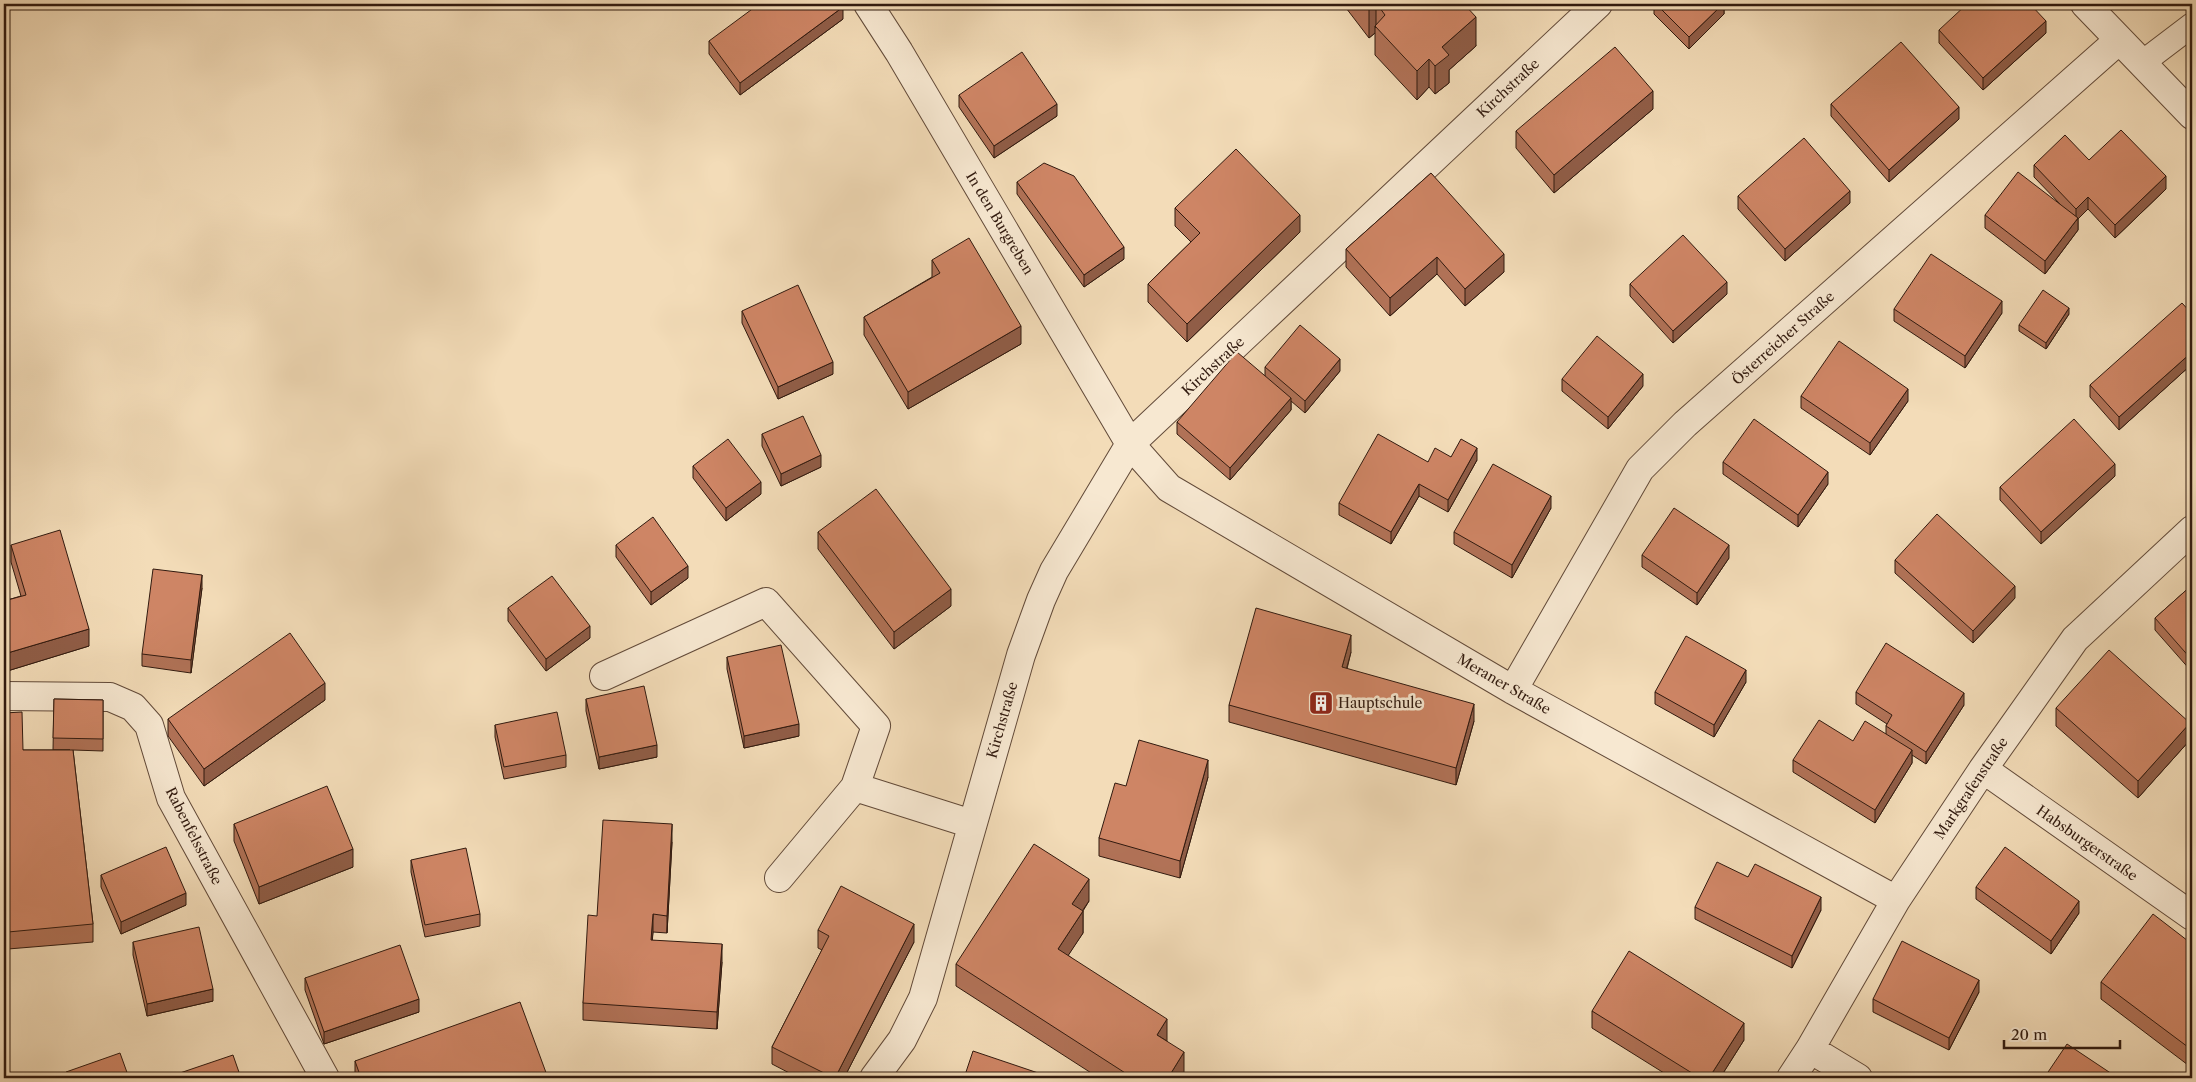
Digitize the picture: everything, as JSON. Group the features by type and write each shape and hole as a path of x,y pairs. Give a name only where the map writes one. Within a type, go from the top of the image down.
{"street":[{"name":"In den Burgreben","path":"868,4 904,61 1130,444"},
{"name":"Kirchstraße","path":"874,1078 902,1040 923,998 1021,655 1040,600 1054,570 1130,444 1598,4"},
{"path":"2085,4 2192,115"},
{"name":"Österreicher Straße","path":"1513,690 1640,470 1685,424 2119,40"},
{"name":"Meraner Straße","path":"1130,444 1169,488 1513,690 1896,900"},
{"name":"Markgrafenstraße","path":"1791,1078 1810,1049 1896,900 1983,769 2075,639 2192,530"},
{"path":"604,676 766,602 876,726 855,787 780,878"},
{"name":"Rabenfelsstraße","path":"4,696 110,697 133,707 149,726 171,798 326,1078"},
{"name":"Habsburgerstraße","path":"1983,769 2192,916"},
{"path":"855,787 972,824"},
{"path":"1810,1049 1858,1078"}],"lane":[{"path":"2142,64 2192,25"}],"building":[{"path":"759,4 841,4 843,7 740,83 709,41"},
{"path":"1365,4 1376,4 1369,9"},
{"path":"1377,4 1464,4 1476,17 1442,47 1449,55 1435,66 1429,59 1417,71 1375,26 1385,15"},
{"path":"1656,4 1723,4 1689,37"},
{"path":"1967,4 2030,4 2046,21 1983,78 1939,30"},
{"path":"1901,42 1959,107 1889,170 1831,104"},
{"path":"2192,45 2192,55 2187,51"},
{"path":"1615,47 1653,91 1554,175 1516,131"},
{"path":"1022,52 1057,104 994,146 959,95"},
{"path":"2121,130 2166,176 2115,225 2088,197 2076,209 2034,165 2065,135 2089,160"},
{"path":"1804,138 1850,191 1785,249 1738,196"},
{"path":"1236,149 1300,215 1187,324 1148,284 1200,233 1175,208"},
{"path":"1044,163 1074,176 1124,247 1084,275 1017,182"},
{"path":"2018,172 2078,218 2045,261 1985,215"},
{"path":"1431,173 1504,254 1465,289 1437,257 1390,298 1346,249"},
{"path":"1683,235 1727,282 1673,331 1630,284"},
{"path":"969,238 1021,326 908,392 864,317 940,273 932,260"},
{"path":"1931,254 2002,301 1965,356 1894,309"},
{"path":"798,285 833,362 778,387 742,311"},
{"path":"2043,290 2069,308 2046,343 2019,325"},
{"path":"2182,303 2192,314 2192,352 2119,417 2090,385"},
{"path":"1300,325 1340,359 1305,401 1265,367"},
{"path":"1597,336 1643,374 1608,417 1562,379"},
{"path":"1839,341 1908,389 1870,443 1801,396"},
{"path":"1237,352 1291,398 1230,468 1177,422"},
{"path":"803,416 821,455 781,474 762,434"},
{"path":"1754,419 1828,472 1798,515 1723,462"},
{"path":"2074,419 2115,464 2041,532 2000,487"},
{"path":"1378,434 1428,462 1435,448 1451,457 1461,439 1477,448 1448,500 1419,484 1391,532 1339,503"},
{"path":"728,439 761,482 726,508 693,466"},
{"path":"1493,464 1551,496 1512,565 1454,532"},
{"path":"876,489 951,589 894,632 818,532"},
{"path":"1674,508 1729,545 1697,593 1642,555"},
{"path":"1937,514 2015,586 1973,631 1895,560"},
{"path":"653,517 688,566 651,592 616,545"},
{"path":"60,530 89,629 4,654 4,601 26,595 11,545"},
{"path":"153,569 202,575 191,660 142,654"},
{"path":"552,576 590,626 546,659 508,608"},
{"path":"2192,585 2192,660 2155,618"},
{"name":"Hauptschule","path":"1256,608 1351,635 1342,667 1474,704 1456,768 1229,705"},
{"path":"290,633 325,683 204,769 168,719"},
{"path":"1686,636 1746,670 1714,725 1655,692"},
{"path":"1886,643 1964,693 1926,752 1886,726 1892,715 1856,692"},
{"path":"781,645 799,724 744,736 727,657"},
{"path":"2109,650 2190,723 2138,781 2056,708"},
{"path":"644,686 657,745 599,757 586,699"},
{"path":"54,699 103,700 103,739 53,738"},
{"path":"22,712 23,750 73,750 93,924 8,932 4,886 4,713"},
{"path":"557,712 566,755 504,767 495,725"},
{"path":"1819,720 1853,741 1865,721 1912,750 1875,810 1793,760"},
{"path":"1139,740 1208,760 1180,861 1099,838 1115,783 1126,786"},
{"path":"327,786 353,849 259,887 234,824"},
{"path":"603,820 672,824 667,916 653,914 651,940 722,944 717,1012 583,1003 588,915 597,916"},
{"path":"1034,844 1089,879 1072,904 1083,911 1058,949 1167,1019 1157,1035 1184,1052 1168,1078 1133,1078 956,964"},
{"path":"166,847 186,893 121,922 101,875"},
{"path":"2005,847 2079,901 2051,941 1976,887"},
{"path":"466,848 480,914 425,925 411,860"},
{"path":"1717,862 1748,877 1755,864 1821,897 1792,956 1695,907"},
{"path":"841,886 914,924 834,1078 772,1047 829,936 818,930"},
{"path":"2153,914 2192,944 2192,1050 2101,982"},
{"path":"199,927 213,989 147,1004 133,942"},
{"path":"1902,941 1979,980 1949,1038 1873,999"},
{"path":"400,945 419,999 324,1032 305,978"},
{"path":"1629,951 1744,1023 1709,1078 1700,1078 1592,1011"},
{"path":"520,1002 548,1078 361,1078 355,1061"},
{"path":"2067,1044 2118,1078 2044,1078"},
{"path":"973,1051 1053,1078 964,1078"},
{"path":"120,1053 129,1078 69,1078 66,1072"},
{"path":"233,1055 241,1078 175,1078 174,1075"}],"place":[{"name":"Hauptschule","path":"1321,703"}]}
